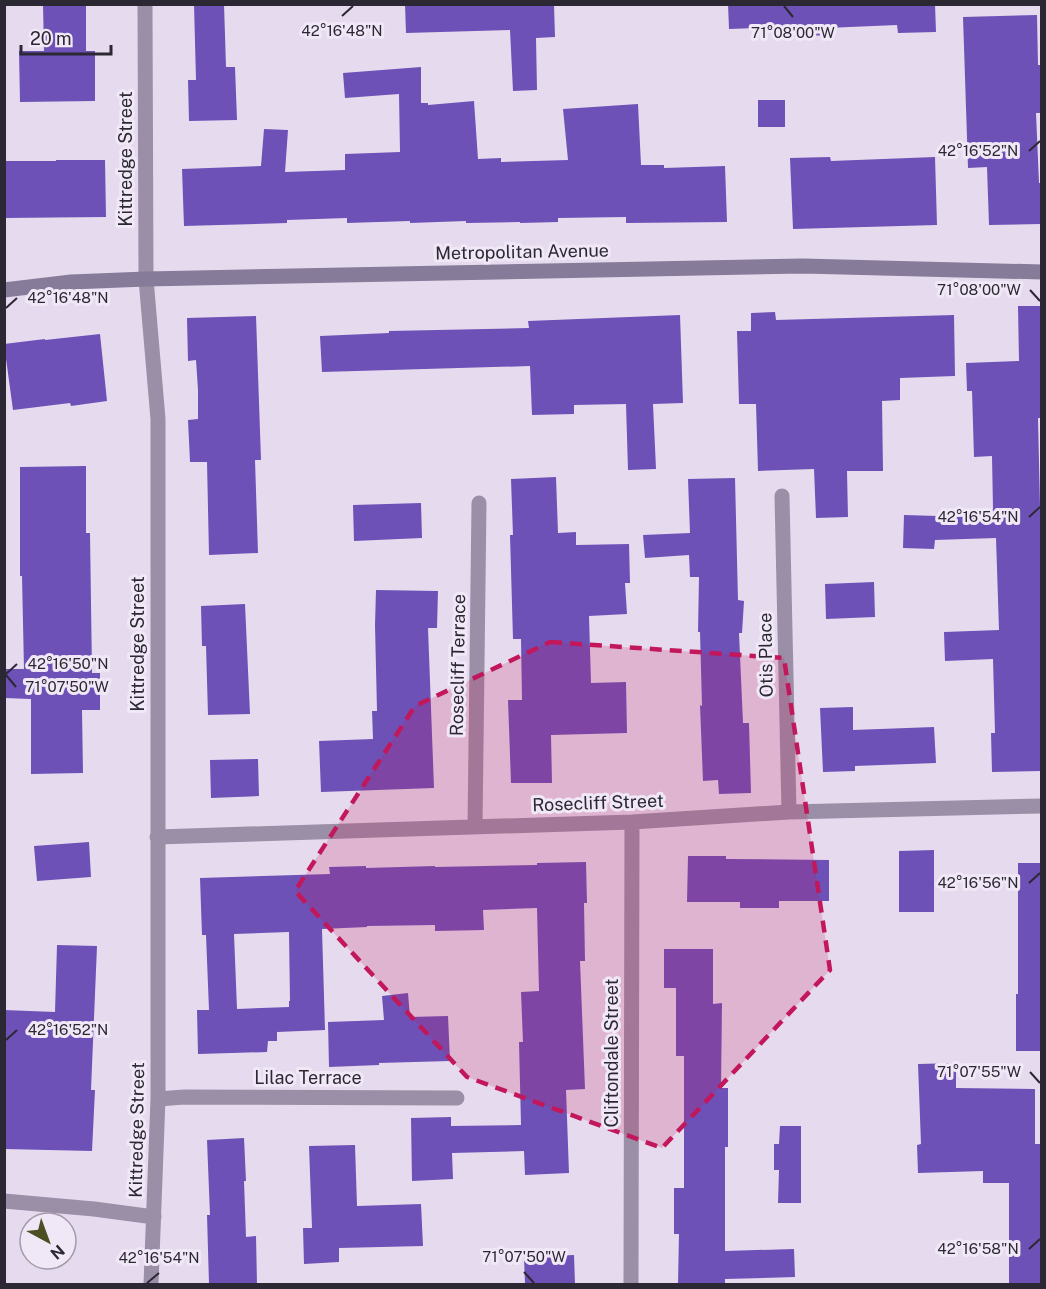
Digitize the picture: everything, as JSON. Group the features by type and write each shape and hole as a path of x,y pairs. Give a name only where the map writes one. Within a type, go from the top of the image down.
{"street":[{"name":"Kittredge Street","path":"145,4 146,279 158,419 158,1099 151,1284"},
{"name":"Metropolitan Avenue","path":"4,290 71,282 146,279 803,266 1041,272"},
{"name":"Otis Place","path":"782,496 789,812"},
{"name":"Rosecliff Terrace","path":"475,827 479,503"},
{"name":"Rosecliff Street","path":"157,837 632,822 789,812 1041,806"},
{"name":"Cliftondale Street","path":"631,1284 632,822"},
{"name":"Lilac Terrace","path":"158,1099 184,1097 457,1098"},
{"path":"4,1201 154,1217"}],"highlighted area":[{"path":"550,642 784,658 830,970 662,1148 467,1077 295,891 415,706"}],"building":[{"path":"43,4 86,4 86,51 95,51 95,101 20,102 19,51 44,51"},
{"path":"194,4 224,4 226,67 235,67 237,120 189,121 188,80 196,80"},
{"path":"405,4 554,4 555,37 536,38 537,90 513,91 510,30 406,33"},
{"path":"728,4 935,4 936,32 898,33 897,25 826,28 827,35 788,37 788,27 729,29"},
{"path":"1037,15 1038,65 1041,65 1041,113 1036,113 1039,183 1041,183 1041,224 989,225 987,167 968,168 963,17"},
{"path":"421,67 421,103 428,103 428,105 474,101 478,159 501,158 501,162 568,160 563,109 638,104 641,165 664,165 664,168 725,166 727,222 626,223 626,217 558,218 558,222 520,223 466,223 466,221 410,223 410,221 347,223 347,218 287,220 287,223 184,226 182,169 261,166 264,129 288,130 285,172 345,170 345,154 400,152 399,94 345,98 343,73"},
{"path":"758,100 785,100 785,127 758,127"},
{"path":"830,157 831,161 935,157 937,225 793,229 790,158"},
{"path":"105,160 106,217 4,218 4,161"},
{"path":"1018,306 1041,306 1041,418 1038,418 1041,550 1041,771 992,772 991,733 995,733 993,659 945,661 944,632 999,630 996,538 935,540 934,549 903,548 904,515 972,517 972,509 993,509 992,456 974,457 972,391 967,391 966,363 1019,361"},
{"path":"775,312 776,320 954,315 955,376 900,378 900,400 882,401 883,471 847,471 848,517 816,518 814,469 758,471 756,404 739,404 737,331 751,331 751,313"},
{"path":"680,315 683,403 653,404 656,469 628,470 626,404 574,405 574,414 532,415 530,366 322,372 320,336 389,333 389,331 529,328 528,321"},
{"path":"256,316 261,460 255,460 258,553 209,555 207,462 190,462 188,420 198,419 198,390 196,360 188,361 187,318"},
{"path":"100,334 107,401 13,410 4,344"},
{"path":"86,466 86,533 90,533 92,673 100,673 100,710 82,710 83,773 31,774 31,699 4,698 4,669 24,669 22,576 20,576 20,467"},
{"path":"556,477 558,533 576,532 576,545 629,544 630,583 625,583 627,614 589,616 591,683 626,682 627,733 551,735 552,783 511,783 508,700 522,700 521,639 513,639 511,479"},
{"path":"735,478 738,600 744,601 742,633 739,633 743,723 749,723 751,793 719,794 718,780 703,781 700,632 698,632 699,577 690,577 689,555 645,558 643,535 690,533 688,479"},
{"path":"421,503 422,538 354,541 353,505"},
{"path":"874,582 875,617 826,619 825,584"},
{"path":"376,590 438,591 437,628 428,628 434,788 321,792 319,741 373,739 372,711 377,711"},
{"path":"245,604 250,714 208,715 206,646 202,646 201,606"},
{"path":"853,707 853,730 934,727 936,763 855,766 855,771 823,772 820,708"},
{"path":"258,759 259,796 211,798 210,760"},
{"path":"89,842 91,877 37,881 34,846"},
{"path":"934,850 934,912 899,912 899,851"},
{"path":"688,856 726,856 726,859 829,860 829,901 779,901 779,908 740,908 740,902 687,902"},
{"path":"586,862 585,961 580,961 585,1089 566,1090 569,1173 525,1175 524,1151 452,1153 453,1179 412,1181 411,1118 451,1117 451,1126 521,1125 519,1042 523,1042 521,992 539,991 537,908 483,910 484,930 435,931 435,925 322,929 325,1030 277,1032 277,1041 268,1041 267,1052 198,1054 197,1010 209,1010 206,935 202,935 200,878 330,874 329,867 435,867 537,865 537,863","holes":["289,932 289,1007 237,1009 234,934"]},
{"path":"1018,863 1041,863 1041,1051 1016,1051"},
{"path":"57,945 97,946 91,1090 95,1090 92,1151 4,1149 4,1010 55,1012"},
{"path":"664,949 713,949 713,1004 722,1003 721,1088 728,1088 728,1147 725,1147 725,1251 794,1249 795,1277 725,1279 725,1284 678,1284 679,1234 674,1234 674,1188 684,1188 684,1056 676,1056 676,988 664,988"},
{"path":"408,993 410,1017 448,1016 450,1061 329,1067 328,1022 384,1020 382,996"},
{"path":"956,1063 956,1088 1035,1089 1035,1144 1041,1144 1041,1284 1009,1284 1009,1183 983,1183 983,1171 918,1173 917,1145 921,1144 918,1064"},
{"path":"780,1126 801,1126 801,1203 778,1203 779,1170 774,1170 774,1144 779,1144"},
{"path":"244,1138 246,1237 256,1236 257,1284 209,1284 207,1215 210,1215 207,1140"},
{"path":"355,1145 357,1206 421,1204 423,1246 339,1248 339,1262 304,1264 303,1228 312,1228 309,1146"},
{"path":"574,1255 575,1284 525,1284 524,1257"}]}
